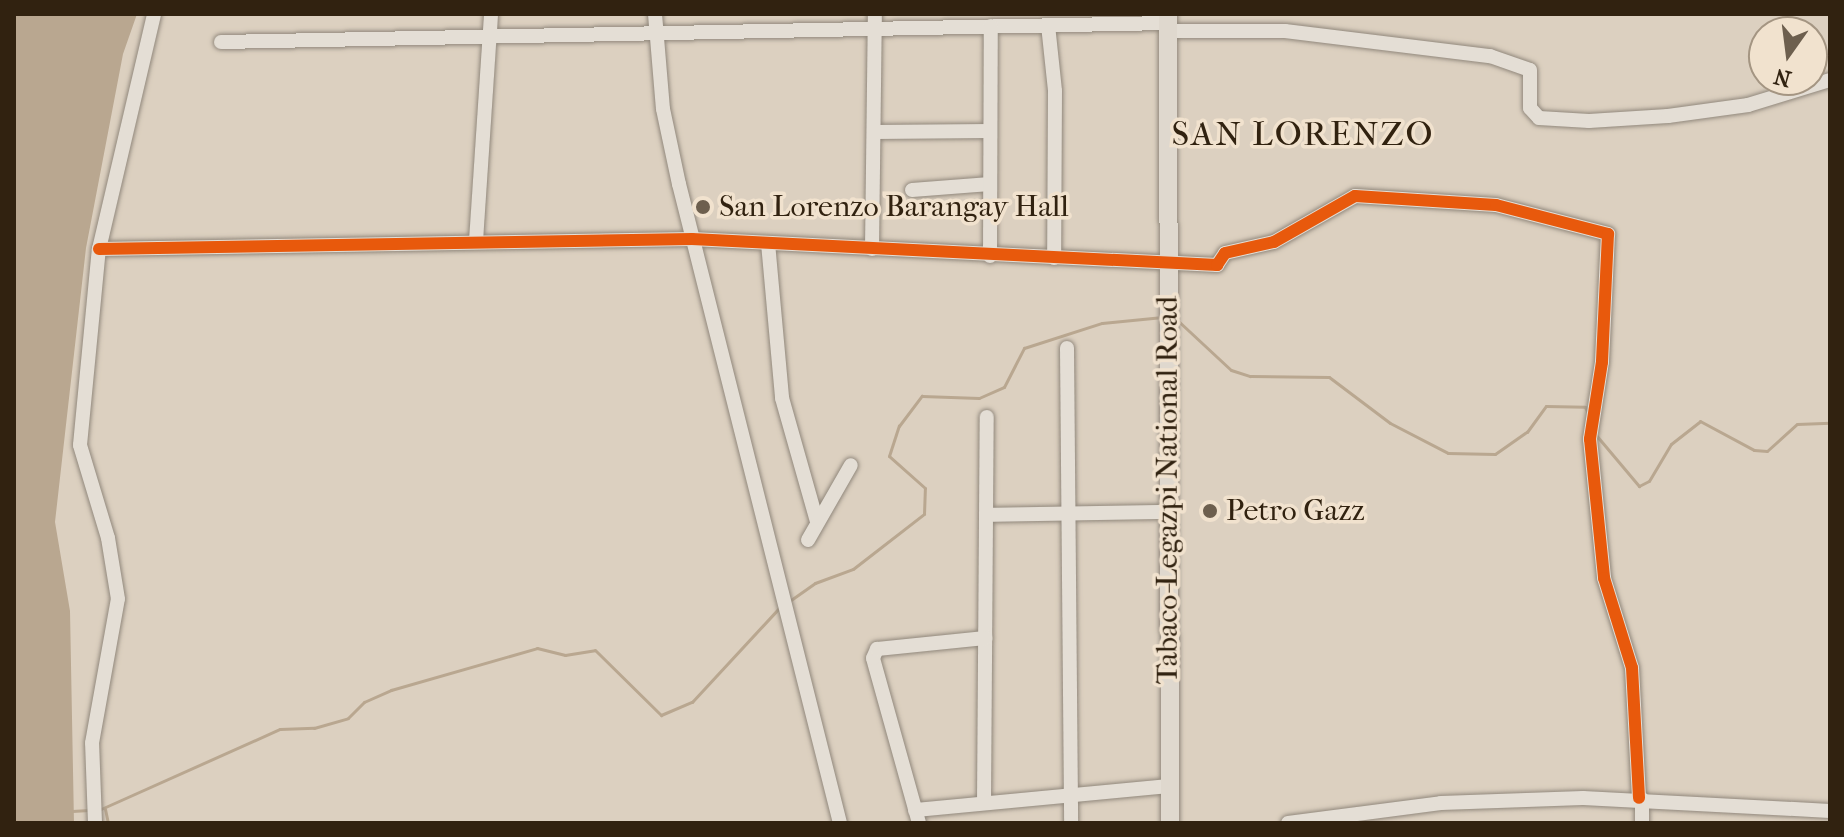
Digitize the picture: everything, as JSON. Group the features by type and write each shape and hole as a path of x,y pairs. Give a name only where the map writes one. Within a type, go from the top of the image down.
{"main road":[{"name":"Tabaco-Legazpi National Road","path":"1168,23 1166,512 1170,823"}],"street":[{"path":"95,823 89,780 118,599 108,538 80,445 99,249 154,14"},
{"path":"476,241 491,14"},
{"path":"655,14 663,109 692,239 840,823"},
{"path":"221,42 656,33 875,21 991,26 1168,23 1285,31 1490,56 1530,70 1530,108 1539,118 1589,121 1668,116 1748,105 1830,80"},
{"path":"872,249 875,21"},
{"path":"1048,25 1055,91 1054,258"},
{"path":"990,256 991,26"},
{"path":"874,132 990,131"},
{"path":"912,190 990,184"},
{"path":"99,249 692,239 1217,265 1225,253 1274,242 1355,196 1496,205 1608,234 1607,301 1590,439 1604,578 1632,668 1642,823"},
{"path":"768,243 782,398 817,522"},
{"path":"1067,348 1071,823"},
{"path":"984,803 987,417"},
{"path":"808,540 851,465"},
{"path":"986,515 1166,512"},
{"path":"985,638 877,649 873,658 915,819 984,803 1170,786"},
{"path":"1288,823 1441,803 1640,798 1830,811"}],"shaded area":[{"path":"14,14 137,14 123,54 86,248 55,522 70,611 74,823 14,823"}],"waterway":[{"path":"788,602 815,583 853,569 924,514 925,488 889,456 899,426 922,396 979,398 1004,387 1024,348 1102,323 1163,317"},
{"path":"1175,318 1231,370 1250,376 1329,377 1390,423 1448,453 1495,454 1527,432 1546,406 1585,407 1588,413"},
{"path":"1596,435 1639,486 1649,481 1671,444 1700,421 1754,450 1767,451 1797,424 1830,423"},
{"path":"101,809 280,729 314,728 348,718 364,702 391,690 537,648 565,655 595,650 661,715 692,702 781,606"},
{"path":"105,809 108,823"},
{"path":"72,811 89,810"}],"cycle path":[{"path":"99,249 692,239 1217,265 1225,253 1274,242 1355,196 1496,205 1608,234 1602,362 1590,439 1604,578 1632,668 1639,798"}],"place":[{"name":"San Lorenzo Barangay Hall","path":"703,207"},
{"name":"Petro Gazz","path":"1210,511"}],"district":[{"name":"SAN LORENZO","path":"1303,135"}]}
